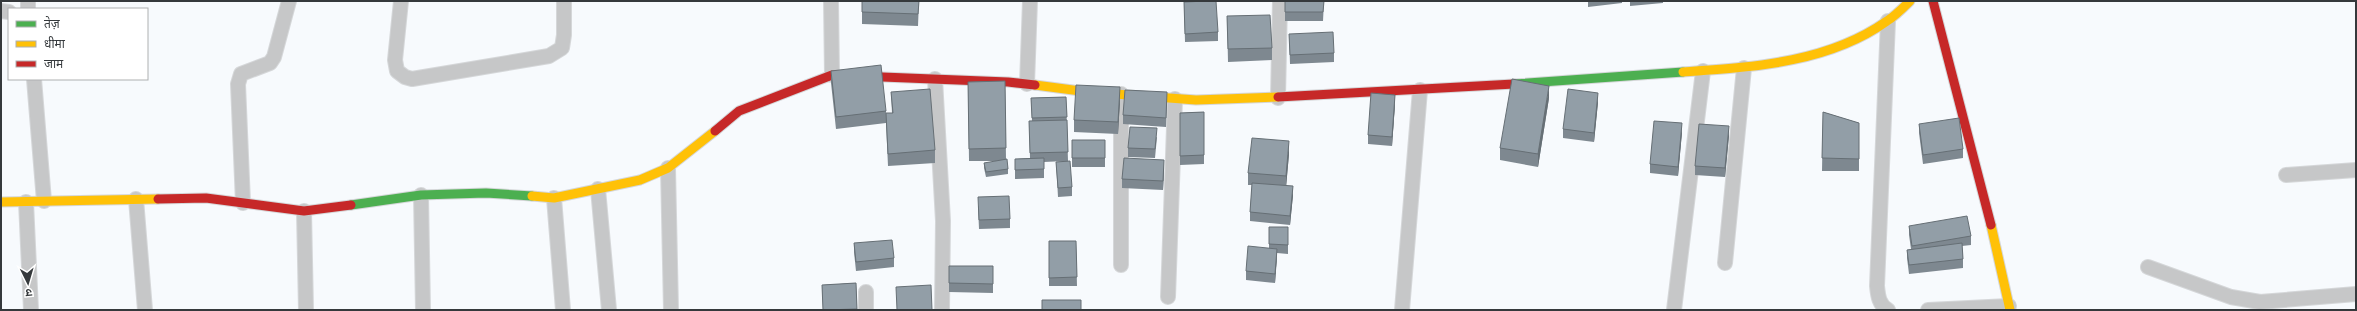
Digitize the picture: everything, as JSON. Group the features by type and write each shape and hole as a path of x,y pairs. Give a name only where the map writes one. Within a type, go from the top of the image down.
{"street":[{"path":"243,203 238,84 241,74 270,63 274,57 289,1"},
{"path":"401,1 395,60 397,71 405,77 412,79 550,56 562,48 564,35 564,1"},
{"path":"831,1 832,75"},
{"path":"1027,84 1030,1"},
{"path":"1278,98 1280,1"},
{"path":"1,202 206,198 304,211 421,195 486,193 554,198 640,180 668,168 739,111 832,75 1027,84 1196,100 1278,98 1420,90 1704,71 1744,68 1810,57 1828,51 1860,37 1888,21 1910,1"},
{"path":"1928,310 2009,308 1990,222 1933,1"},
{"path":"1888,21 1877,286 1878,297 1883,307 1888,310"},
{"path":"1725,263 1744,68"},
{"path":"1674,310 1704,71"},
{"path":"935,79 943,221 942,310"},
{"path":"34,80 44,201"},
{"path":"1402,310 1420,90"},
{"path":"1121,94 1121,265"},
{"path":"1168,297 1175,99"},
{"path":"668,168 671,310"},
{"path":"2286,174 2356,170"},
{"path":"598,189 609,310"},
{"path":"421,195 423,310"},
{"path":"554,198 563,310"},
{"path":"136,199 145,310"},
{"path":"26,202 31,310"},
{"path":"304,211 306,310"},
{"path":"2148,266 2232,298 2258,306 2308,304 2356,294"},
{"path":"866,292 866,310"}],"building":[{"path":"862,1 919,1 918,14 862,12"},
{"path":"1216,1 1218,32 1185,34 1184,2"},
{"path":"1285,1 1324,1 1323,12 1285,12"},
{"path":"1270,15 1272,48 1228,49 1227,16"},
{"path":"1333,32 1334,53 1290,55 1289,34"},
{"path":"881,65 886,111 836,117 831,71"},
{"path":"1512,79 1549,86 1538,154 1500,148"},
{"path":"1005,81 1006,148 969,149 968,82"},
{"path":"1076,85 1120,87 1118,122 1074,120"},
{"path":"930,89 935,150 888,154 886,113 893,113 891,92"},
{"path":"1568,89 1598,93 1594,133 1563,129"},
{"path":"1125,90 1167,92 1166,118 1123,115"},
{"path":"1371,93 1395,95 1392,137 1368,135"},
{"path":"1066,97 1067,117 1032,118 1031,98"},
{"path":"1204,112 1204,155 1180,156 1180,113"},
{"path":"1823,112 1859,123 1859,159 1822,158"},
{"path":"1959,118 1963,149 1923,155 1919,124"},
{"path":"1067,120 1068,152 1030,153 1029,121"},
{"path":"1654,121 1682,123 1678,167 1650,164"},
{"path":"1699,124 1729,126 1725,168 1695,166"},
{"path":"1130,127 1157,128 1155,149 1128,148"},
{"path":"1252,138 1289,141 1286,176 1248,173"},
{"path":"1072,140 1105,140 1105,158 1072,158"},
{"path":"1044,158 1044,169 1015,170 1015,159"},
{"path":"1124,158 1164,160 1163,181 1122,179"},
{"path":"1007,159 1008,169 986,172 984,163"},
{"path":"1070,161 1072,187 1058,188 1056,162"},
{"path":"1252,183 1293,186 1290,216 1250,212"},
{"path":"1009,196 1010,219 979,220 978,197"},
{"path":"1967,216 1971,236 1912,246 1909,226"},
{"path":"1269,227 1288,227 1288,245 1269,244"},
{"path":"892,240 894,258 856,262 854,243"},
{"path":"1049,241 1076,241 1077,277 1049,278"},
{"path":"1962,243 1963,259 1909,265 1907,250"},
{"path":"1248,246 1277,249 1275,274 1246,271"},
{"path":"949,266 993,266 993,284 949,283"},
{"path":"856,283 857,309 823,310 822,285"},
{"path":"931,285 932,310 897,310 896,287"},
{"path":"1042,300 1081,300 1081,310 1042,310"}],"traffic: fast":[{"path":"1514,84 1683,72"},
{"path":"351,205 421,195 486,193 532,196"}],"traffic: slow":[{"path":"1683,72 1763,65 1815,54 1840,46 1864,35 1890,19 1910,1"},
{"path":"1035,85 1088,92 1196,100 1278,97"},
{"path":"532,196 554,198 640,180 668,168 715,131"},
{"path":"1,202 158,199"},
{"path":"1991,225 2010,310"}],"traffic: jam":[{"path":"1933,1 1991,225"},
{"path":"715,131 739,111 832,75 1008,82 1035,85"},
{"path":"1278,97 1514,84"},
{"path":"158,199 206,198 304,211 351,205"}]}
